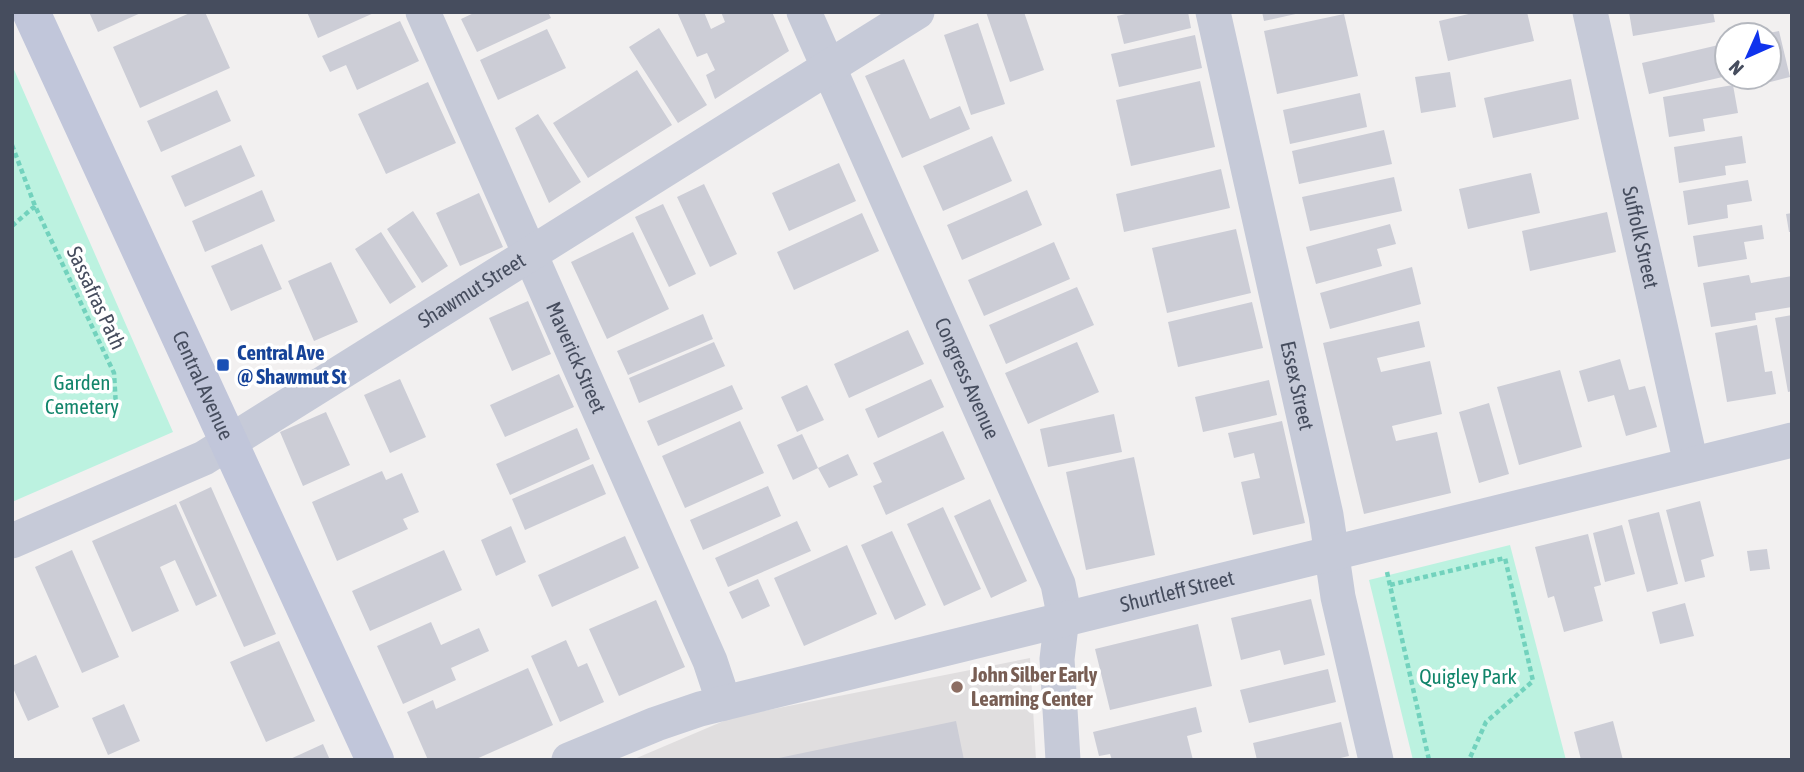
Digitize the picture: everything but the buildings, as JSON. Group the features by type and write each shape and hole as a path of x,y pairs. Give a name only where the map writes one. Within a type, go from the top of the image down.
{"street":[{"name":"Central Avenue","path":"31,12 375,760"},
{"name":"Maverick Street","path":"423,12 710,661 724,703"},
{"name":"Congress Avenue","path":"804,12 1058,584 1063,609 1057,659 1063,760"},
{"name":"Shawmut Street","path":"12,541 181,469 229,442 917,12"},
{"name":"Essex Street","path":"1213,12 1326,515 1338,597 1376,760"},
{"name":"Suffolk Street","path":"1590,12 1692,464"},
{"name":"Shurtleff Street","path":"569,760 656,724 724,703 1792,440"}],"path":[{"name":"Sassafras Path","path":"12,145 35,206 114,373 116,407"},
{"path":"12,226 35,206"},
{"path":"1390,585 1505,558 1533,681 1486,722 1469,760"},
{"path":"1387,572 1429,760"}],"shaded area":[{"name":"John Silber Early Learning Center","path":"1030,658 1036,760 632,760 733,717"}],"green space":[{"name":"Garden Cemetery","path":"12,65 173,432 12,502"},
{"name":"Quigley Park","path":"1510,545 1566,760 1413,760 1369,580"}],"place":[{"name":"Central Ave @ Shawmut St","path":"223,365"},
{"name":"John Silber Early Learning Center","path":"957,687"}]}
